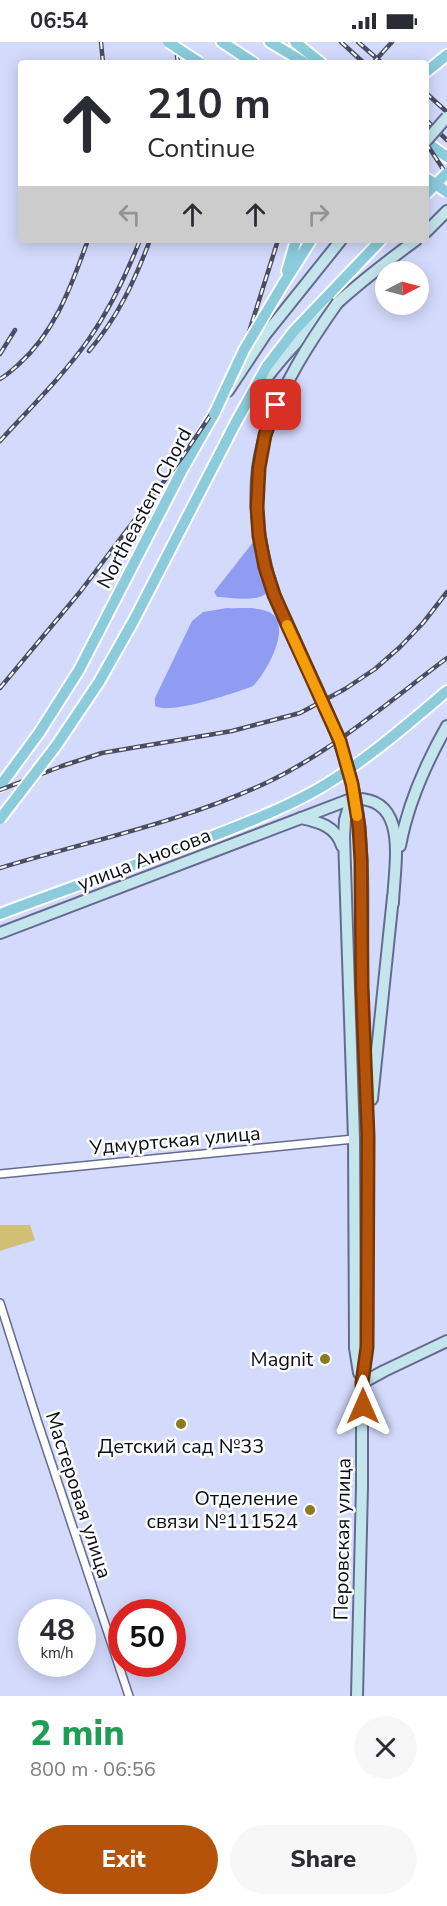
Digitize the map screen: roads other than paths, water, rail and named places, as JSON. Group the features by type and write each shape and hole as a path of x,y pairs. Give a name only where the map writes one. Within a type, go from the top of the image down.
{"main road":[{"path":"168,42 195,60"},
{"path":"222,42 249,60"},
{"path":"270,42 300,60"},
{"path":"296,42 317,60"},
{"path":"429,70 447,55"},
{"path":"429,138 447,117"},
{"path":"429,144 447,157"},
{"path":"429,191 447,173"},
{"path":"429,179 447,192"},
{"path":"429,228 447,211"},
{"path":"282,286 295,243"},
{"name":"Northeastern Chord","path":"0,786 39,733 79,670 182,470 214,414 244,350 308,243"},
{"path":"214,414 265,335 338,243"},
{"name":"Northeastern Chord","path":"0,819 56,747 99,682 267,366 294,331 378,243"},
{"name":"Northeastern Chord","path":"235,424 257,391 297,343 338,302 412,243"},
{"path":"338,302 297,364 276,405 265,435 259,468 257,507 259,536 265,567 274,595 340,741 352,784 359,827 361,861 362,987 368,1136"},
{"path":"0,914 256,819 323,786 398,733 447,691"},
{"path":"368,1136 397,864 410,808 430,755 447,726"},
{"path":"351,799 370,800 382,807 393,822 395,847 393,903"},
{"name":"улица Аносова","path":"0,933 351,799"},
{"name":"Перовская улица","path":"351,799 345,820 354,1139 355,1348 362,1383"},
{"path":"301,818 318,822 335,832 342,843 346,861"},
{"name":"Перовская улица","path":"357,1696 362,1383 367,1347 368,1136"},
{"path":"362,1383 447,1341"}],"street":[{"name":"Удмуртская улица","path":"0,1174 354,1139"},
{"name":"Мастеровая улица","path":"0,1303 129,1696"}],"water":[{"path":"260,538 267,542 269,547 271,587 267,593 255,598 217,597 214,592 254,541"},
{"path":"227,608 259,609 269,612 276,618 279,627 275,649 258,680 253,686 203,702 174,708 155,706 155,698 192,621 203,612"}],"railway":[{"path":"101,42 103,60"},
{"path":"175,42 178,60"},
{"path":"341,42 361,60"},
{"path":"358,42 379,60"},
{"path":"376,60 392,42"},
{"path":"429,96 447,112"},
{"path":"429,123 447,140"},
{"path":"429,148 447,175"},
{"path":"0,379 18,365 43,338 61,307 87,243"},
{"path":"0,441 57,379 89,339 117,291 139,243"},
{"path":"89,351 109,325 124,298 149,243"},
{"path":"0,688 80,592 183,456 222,398 244,348 277,243"},
{"path":"0,354 15,330"},
{"path":"0,790 102,753 232,731 300,713 345,689 375,669 423,623 447,592"},
{"path":"0,868 169,820 203,809 268,782 338,741 447,658"}],"place":[{"name":"Magnit","path":"325,1359"},
{"name":"Детский сад №33","path":"181,1424"},
{"name":"Отделение связи №111524","path":"310,1510"}]}
